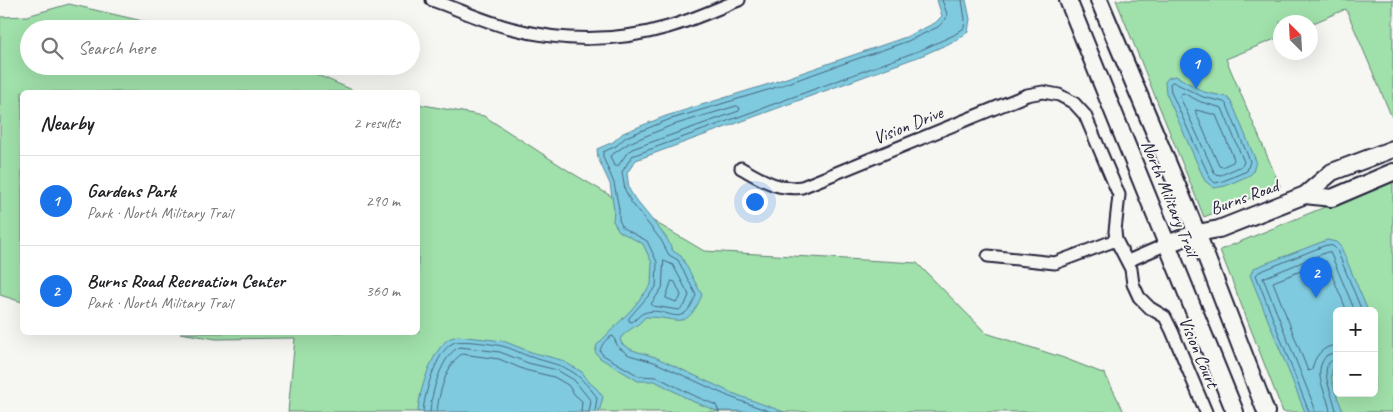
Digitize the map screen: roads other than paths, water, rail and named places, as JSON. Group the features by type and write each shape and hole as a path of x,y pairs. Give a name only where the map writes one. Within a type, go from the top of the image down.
{"main road":[{"name":"North Military Trail","path":"1068,0 1235,412"},
{"name":"North Military Trail","path":"1099,0 1196,233 1266,412"},
{"name":"Burns Road","path":"1168,244 1196,233 1219,229 1305,195 1332,172 1393,149"},
{"name":"Burns Road","path":"1305,195 1332,198 1393,172"}],"street":[{"path":"432,0 511,28 540,35 600,38 630,36 668,27 739,0"},
{"name":"Vision Drive","path":"741,168 778,186 802,187 1035,93 1051,93 1074,102 1085,115 1118,195 1116,240"},
{"path":"988,256 1055,263 1116,240 1128,261 1168,244"},
{"name":"Vision Court","path":"1128,261 1133,284 1139,297 1150,308 1165,317 1206,412"}],"water":[{"path":"937,0 966,0 970,19 968,32 957,40 923,55 636,160 627,173 629,189 635,199 666,237 673,251 681,256 702,295 691,315 685,319 673,320 645,317 620,339 622,344 632,350 655,357 732,393 784,412 717,411 694,402 655,381 638,381 600,358 595,352 597,345 632,309 651,285 652,263 643,244 619,231 613,221 614,210 610,184 598,158 597,149 613,142 623,133 666,116 769,84 906,37 935,23 942,16"},
{"path":"1176,76 1204,92 1227,97 1232,103 1256,161 1253,172 1250,175 1225,186 1214,188 1205,181 1166,93 1165,82 1168,78"},
{"path":"1327,240 1336,242 1341,247 1366,307 1333,307 1333,397 1337,397 1342,409 1341,412 1305,412 1250,275 1254,268"},
{"path":"458,336 503,341 531,352 561,360 582,372 603,397 599,412 418,412 423,384 431,363 447,340"}],"place":[{"name":"Gardens Park","path":"1196,89"},
{"name":"Burns Road Recreation Center","path":"1316,298"}]}
